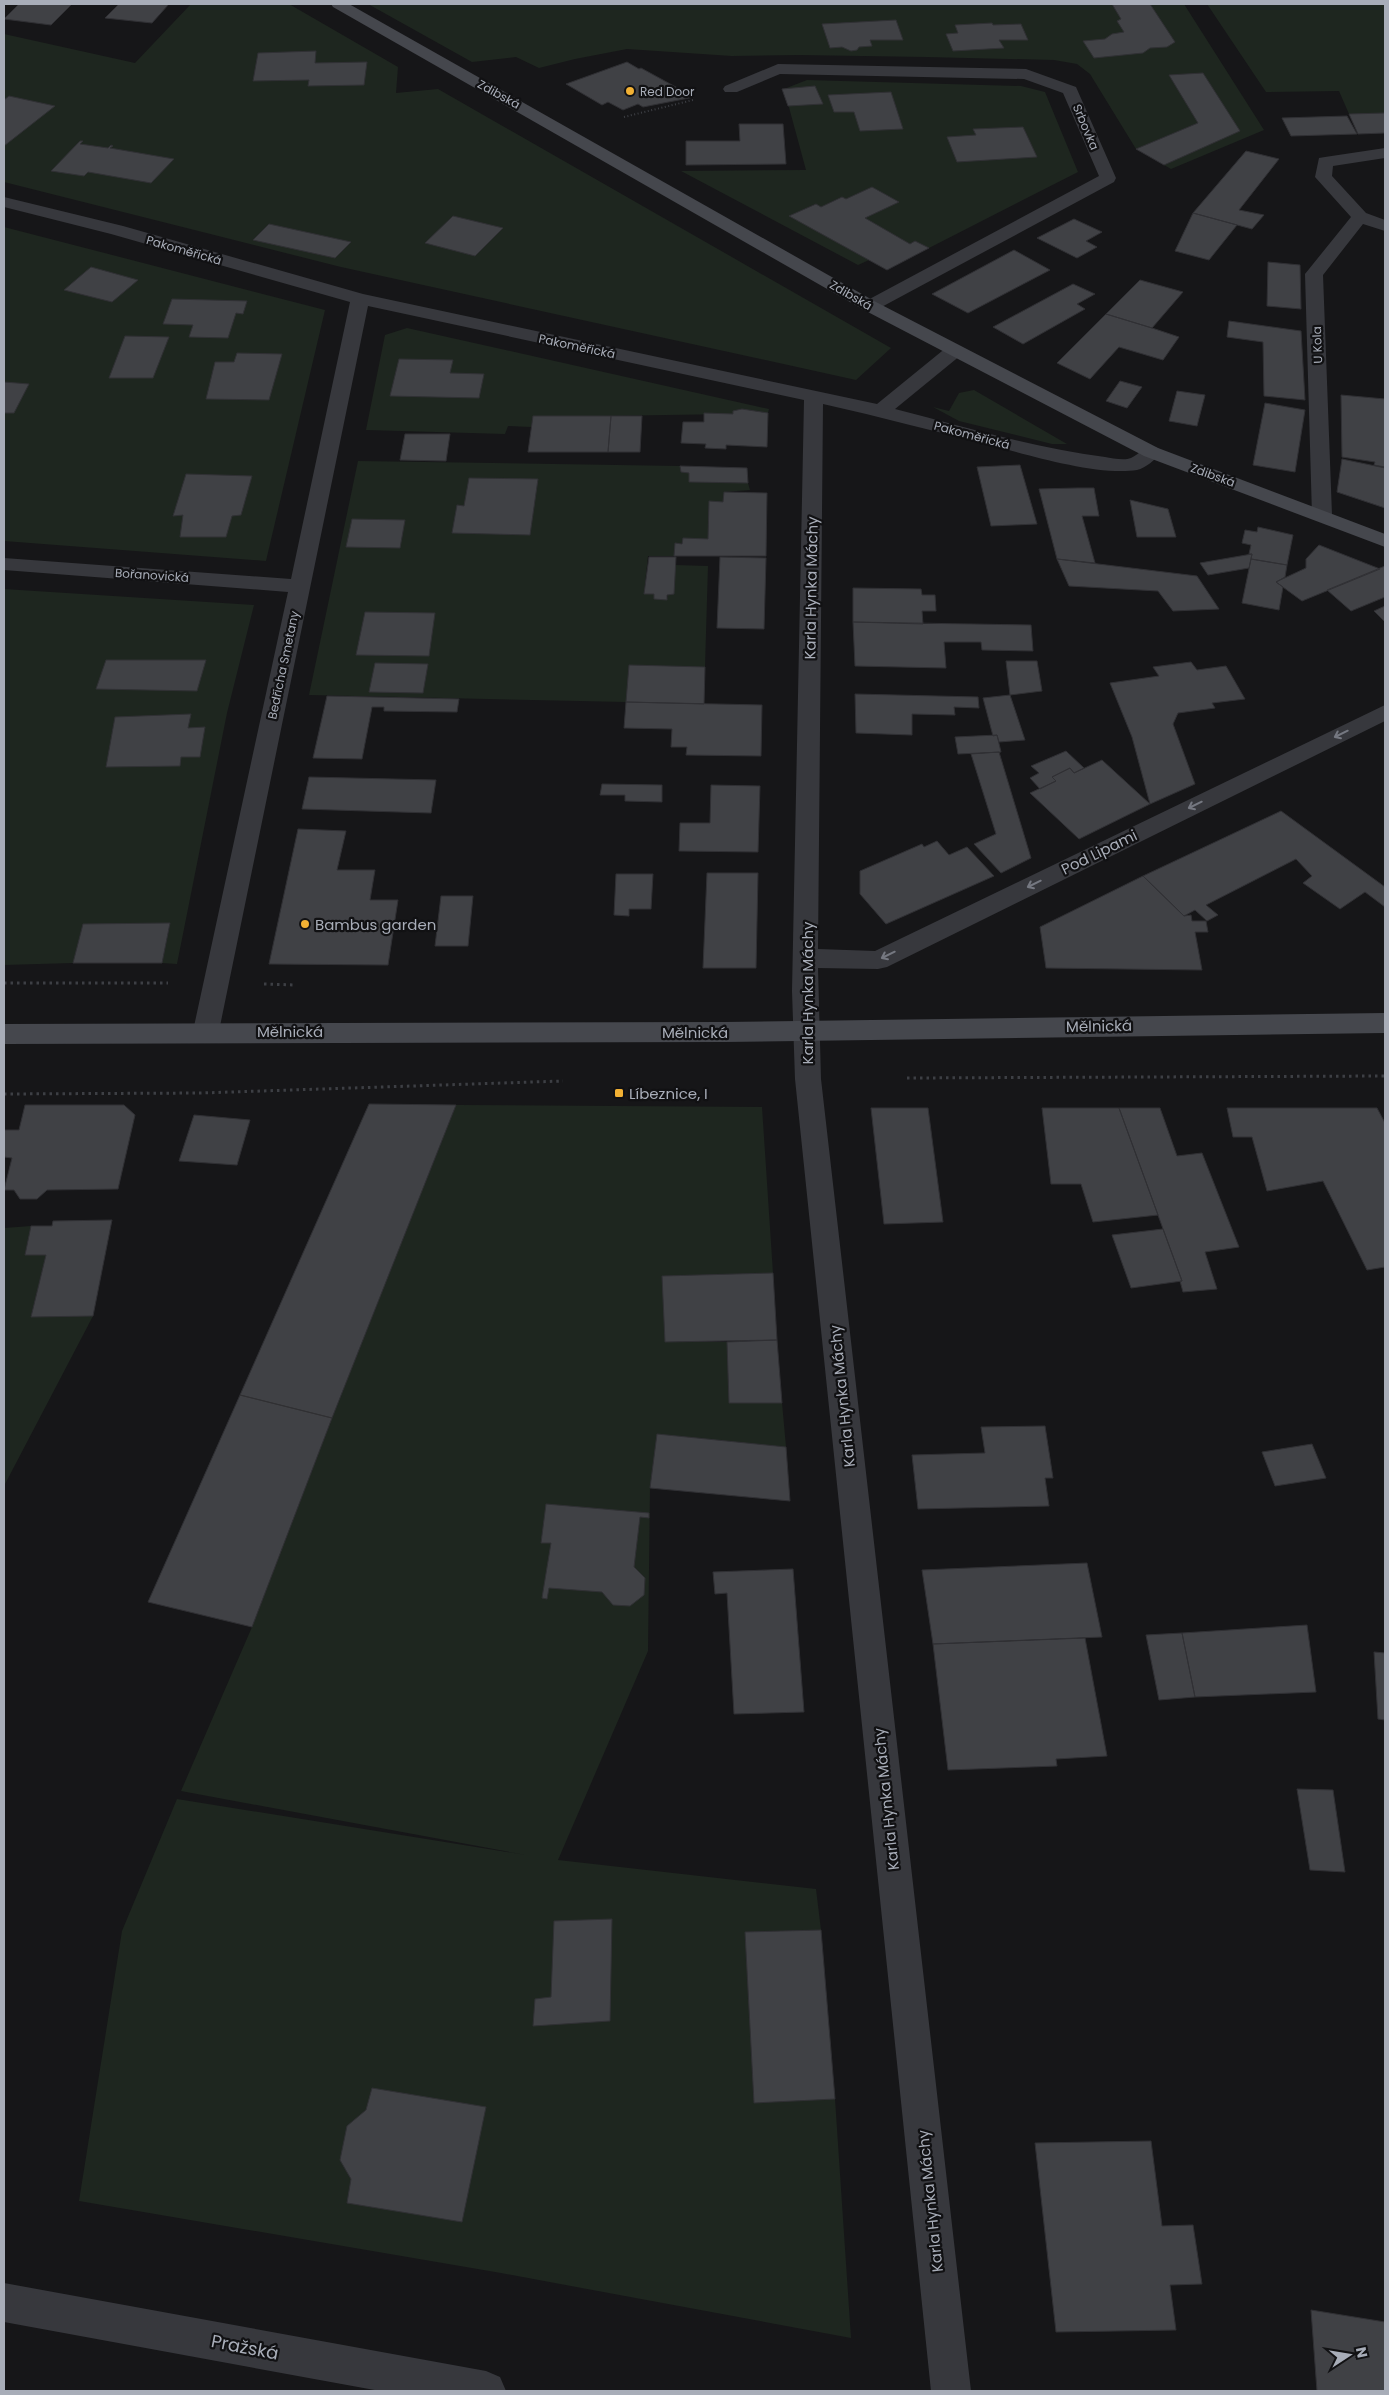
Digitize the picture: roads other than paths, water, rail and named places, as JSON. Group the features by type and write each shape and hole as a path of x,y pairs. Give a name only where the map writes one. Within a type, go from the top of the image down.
{"main road":[{"name":"Zdibská","path":"338,4 565,131 870,306 1151,452 1385,540"},
{"name":"Mělnická","path":"4,1034 206,1031 805,1030 1385,1022"}],"street":[{"name":"Srbovka","path":"731,89 778,69 1026,74 1070,90 1108,178 870,306"},
{"path":"1385,153 1325,162 1324,177 1360,217 1385,226"},
{"name":"Pakoměřická","path":"4,202 117,230 360,300 881,411 1058,457 1120,466 1136,464 1151,452"},
{"name":"U Kola","path":"1322,515 1314,274 1360,217"},
{"name":"Bedřicha Smetany","path":"206,1031 360,300"},
{"path":"881,411 954,351"},
{"name":"Karla Hynka Máchy","path":"814,397 805,1030 810,1098 951,2391"},
{"name":"Bořanovická","path":"4,564 300,586"},
{"name":"Pod Lipami","path":"806,958 878,960 1385,712"},
{"name":"Pražská","path":"4,2302 486,2391"}],"place":[{"name":"Red Door","path":"630,91"},
{"name":"Bambus garden","path":"305,924"},
{"name":"Líbeznice, I","path":"619,1093"}]}
